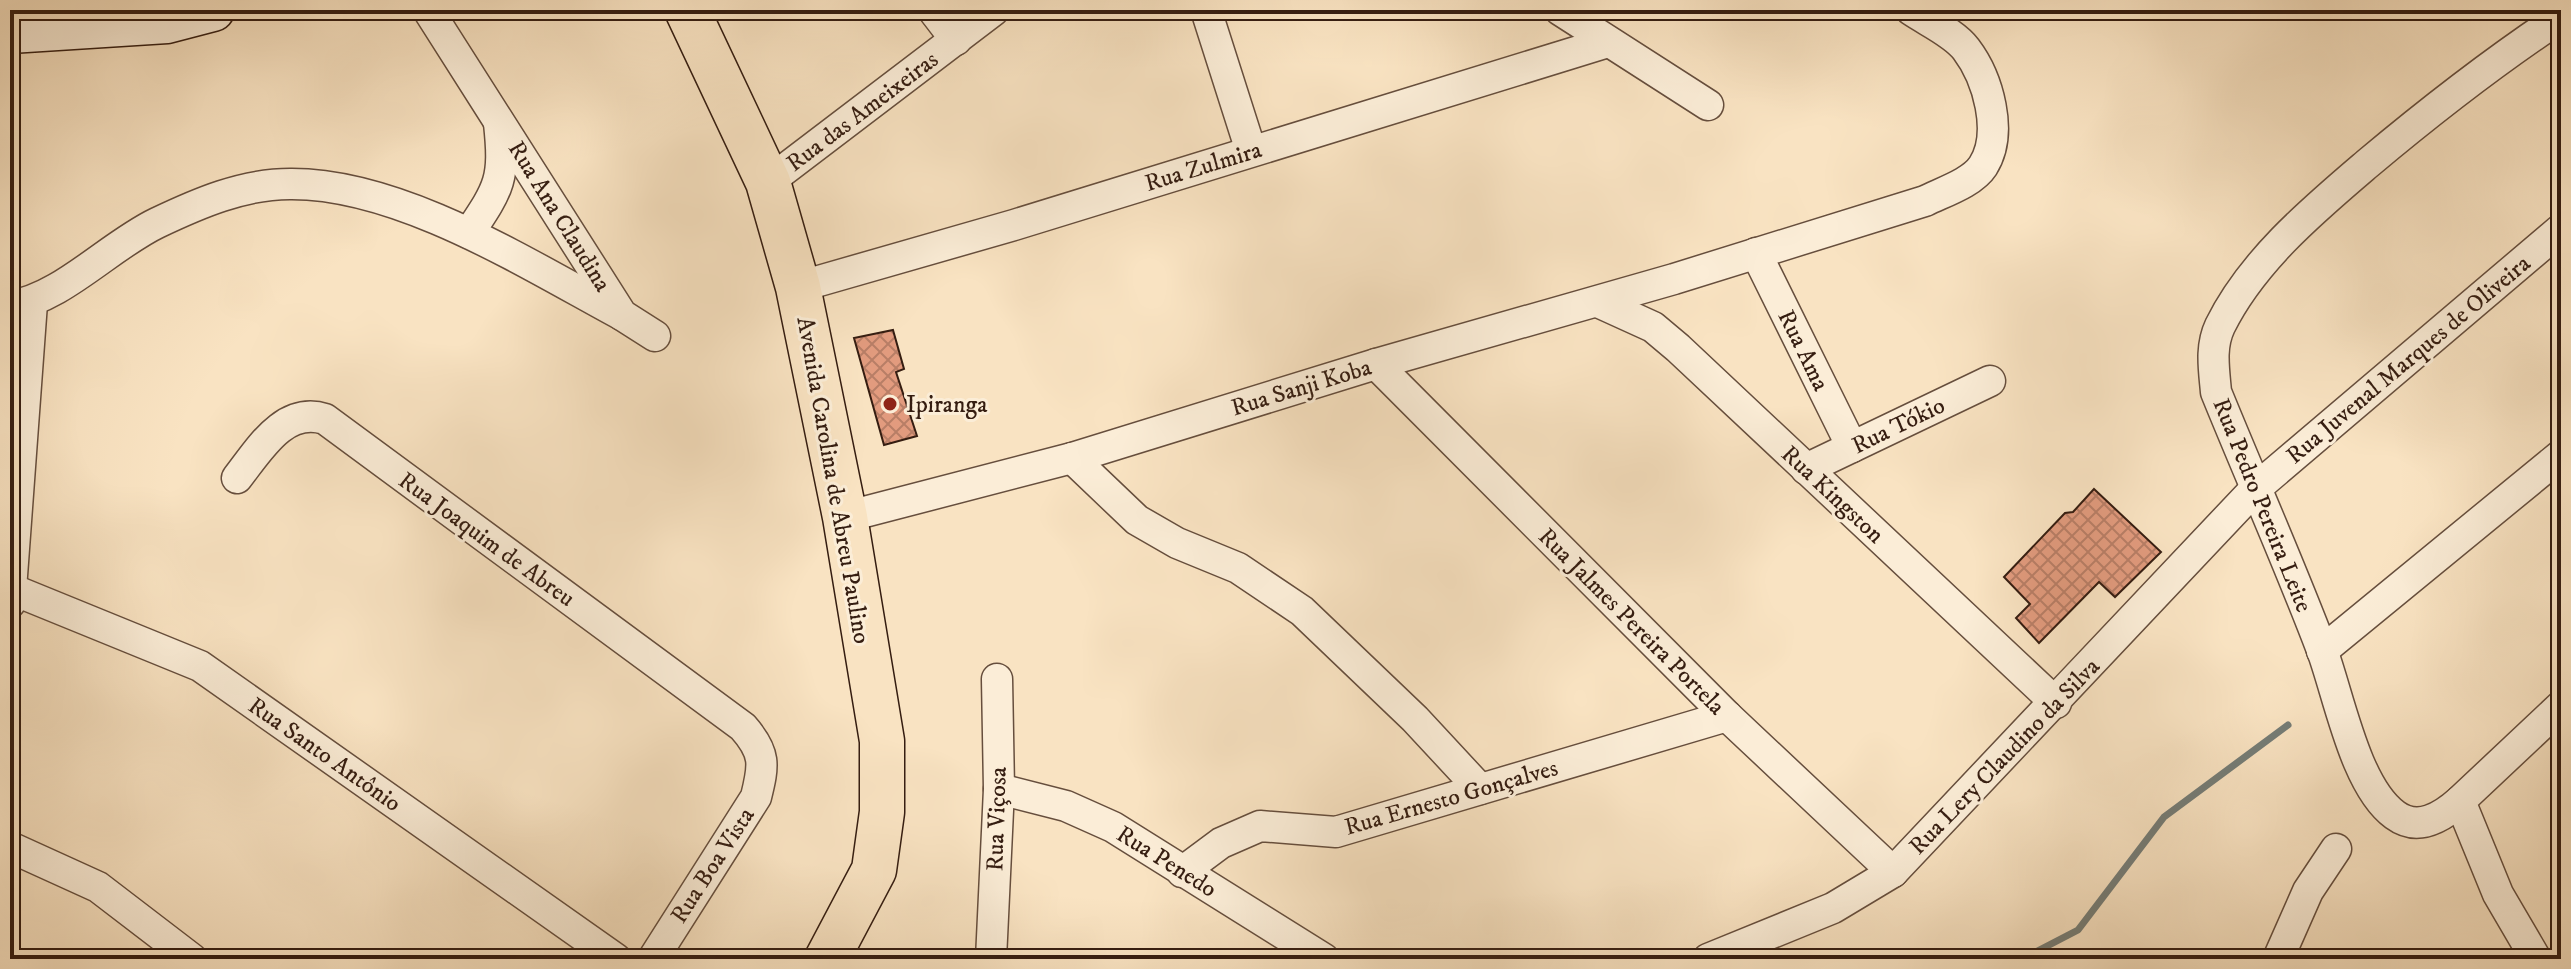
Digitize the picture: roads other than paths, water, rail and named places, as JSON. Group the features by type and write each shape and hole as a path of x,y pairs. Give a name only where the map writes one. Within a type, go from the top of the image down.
{"main road":[{"name":"Avenida Carolina de Abreu Paulino","path":"687,10 768,182 798,287 845,517 882,741 882,812 874,870 827,959"}],"street":[{"path":"10,32 139,17 167,22 213,10"},
{"name":"Rua Ana Claudina","path":"428,10 622,315"},
{"path":"933,10 956,40"},
{"name":"Rua das Ameixeiras","path":"768,182 994,10"},
{"path":"1206,10 1251,151"},
{"path":"1560,10 1608,42 1641,59 1708,105"},
{"name":"Rua Sanji Koba","path":"845,517 1072,458 1376,364 1598,302 1925,201 1957,186 1982,168 1990,148 1990,103 1983,80 1965,47 1911,10"},
{"name":"Rua Pedro Pereira Leite","path":"2561,17 2414,124 2292,228 2232,305 2219,328 2213,354 2216,392 2322,651 2358,756 2380,799 2393,814 2405,821 2420,823 2435,819 2460,801 2561,706"},
{"name":"Rua Zulmira","path":"798,287 1608,42"},
{"name":"Rua Ana Claudina","path":"469,233 501,182 503,159 498,117"},
{"name":"Rua Ana Claudina","path":"11,596 21,304 135,233 196,205 241,190 287,183 325,185 380,200 469,233 655,336"},
{"name":"Rua Juvenal Marques de Oliveira","path":"2255,489 2561,229"},
{"name":"Rua Ama","path":"1756,253 1852,447"},
{"name":"Rua Kingston","path":"1598,302 1653,327 2056,703"},
{"name":"Rua Jalmes Pereira Portela","path":"1376,364 1727,716 1893,872"},
{"name":"Rua Tókio","path":"1806,469 1990,381"},
{"name":"Rua Joaquim de Abreu","path":"237,478 283,425 311,414 325,419 743,727"},
{"path":"2322,651 2561,455"},
{"path":"1072,458 1137,520 1177,543 1238,568 1302,611 1415,719 1480,789"},
{"name":"Rua Lery Claudino da Silva","path":"1708,959 1833,908 1893,872 2255,489"},
{"name":"Rua Santo Antônio","path":"11,596 200,666 616,959"},
{"name":"Rua Viçosa","path":"991,959 999,789 997,679"},
{"name":"Rua Ernesto Gonçalves","path":"1182,872 1221,843 1260,826 1336,832 1727,716"},
{"name":"Rua Boa Vista","path":"653,959 756,797 763,766 757,743 743,727"},
{"name":"Rua Penedo","path":"999,789 1066,806 1113,827 1324,959"},
{"path":"2460,801 2498,894 2536,959"},
{"path":"10,847 98,887 192,959"},
{"path":"2278,959 2308,891 2336,849"}],"waterway":[{"path":"2022,959 2078,930 2164,817 2288,725"}],"place":[{"name":"Ipiranga","path":"890,404"}]}
